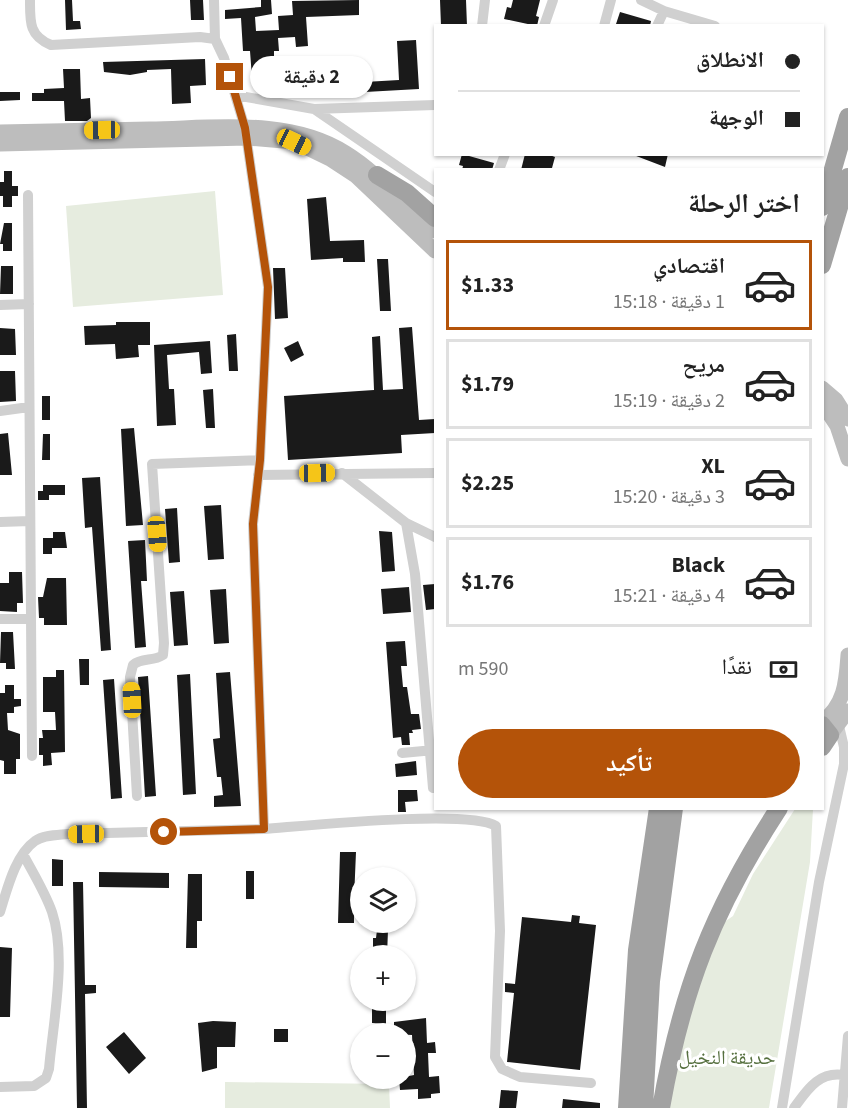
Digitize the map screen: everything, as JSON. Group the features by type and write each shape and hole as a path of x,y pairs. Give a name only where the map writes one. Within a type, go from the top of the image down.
{"highway":[{"path":"819,168 846,124"},
{"path":"824,200 846,124"},
{"path":"377,175 407,193 434,217"},
{"path":"824,258 848,177"},
{"path":"627,1108 635,972 658,810"},
{"path":"644,1108 651,981 674,810"},
{"path":"661,1108 676,1029 700,953 742,867 778,810"}],"main road":[{"path":"0,144 287,130 312,137 345,152 377,175 414,214 434,230"},
{"path":"0,132 246,133 294,142 330,159 356,176 434,249"},
{"path":"824,390 836,400 848,419"},
{"path":"824,406 837,426 848,459"},
{"path":"827,731 833,713 843,695 848,655"},
{"path":"827,731 848,711"}],"street":[{"path":"30,0 32,32 40,40 51,45 200,37 215,39"},
{"path":"214,0 215,39 246,133 268,287 260,460 253,535 264,829"},
{"path":"482,24 485,0"},
{"path":"545,24 553,0"},
{"path":"605,24 611,0"},
{"path":"641,0 664,11 708,24"},
{"path":"658,24 664,11"},
{"path":"235,95 314,110 434,105"},
{"path":"314,110 434,191"},
{"path":"28,195 32,756"},
{"path":"0,305 28,304"},
{"path":"0,411 30,407"},
{"path":"137,796 130,677 133,665 139,660 158,659 163,655 164,643 152,464 260,460"},
{"path":"342,473 406,523 434,537"},
{"path":"258,475 434,473"},
{"path":"0,522 30,521"},
{"path":"406,523 429,685 433,788"},
{"path":"0,619 31,619"},
{"path":"782,1108 809,939 844,764 844,747 827,731"},
{"path":"402,753 432,751"},
{"path":"0,912 6,878 35,840 67,834 264,829 403,820 490,822 496,826 500,931 495,1057 502,1069 520,1077 591,1083"},
{"path":"0,1087 34,1086 46,1078 49,1069 58,960 56,940 52,913 23,854"},
{"path":"842,1108 848,1036"},
{"path":"794,1108 819,1079 830,1073 846,1075"}],"green space":[{"path":"215,191 223,295 73,307 66,206"},
{"name":"حديقة النخيل","path":"794,810 813,810 810,862 769,1108 668,1108 679,1049 717,927 733,916 753,874"},
{"path":"225,1082 350,1084 350,1089 389,1089 390,1108 225,1108"}],"building":[{"path":"65,0 72,0 73,21 80,21 81,29 66,30"},
{"path":"190,0 203,0 204,20 191,20"},
{"path":"261,0 271,0 272,14 255,17 256,31 279,30 278,16 293,15 292,1 359,0 359,15 306,17 308,46 296,47 295,37 278,38 279,51 274,51 274,94 257,91 257,78 252,78 250,51 243,51 241,18 225,19 225,10 261,7"},
{"path":"440,0 466,0 467,24 441,24"},
{"path":"513,0 540,0 536,16 539,17 537,24 504,19 507,7 511,8"},
{"path":"620,12 651,21 650,24 616,24"},
{"path":"416,40 419,89 347,93 347,83 399,80 397,41"},
{"path":"205,59 206,85 190,86 191,103 172,104 171,69 147,70 147,72 130,75 104,72 103,62"},
{"path":"63,69 80,69 81,99 90,98 91,118 87,121 65,121 64,101 32,101 32,93 44,93 44,89 64,88"},
{"path":"0,92 20,92 20,100 0,101"},
{"path":"461,156 494,163 493,168 462,168 463,166 459,165"},
{"path":"524,156 555,157 552,168 522,168"},
{"path":"636,156 668,156 665,167"},
{"path":"4,171 12,171 12,186 18,186 18,196 12,196 12,207 3,207 3,196 0,196 0,182 4,182"},
{"path":"326,197 330,241 364,240 365,262 343,262 343,258 311,260 307,199"},
{"path":"4,223 12,223 12,251 3,251 3,244 0,244"},
{"path":"377,259 388,259 391,311 380,311"},
{"path":"1,266 13,266 13,294 0,294"},
{"path":"273,268 285,268 288,318 275,319"},
{"path":"116,322 150,322 150,345 138,345 139,357 116,359 115,344 85,345 84,326 116,325"},
{"path":"412,327 419,420 434,419 434,433 401,435 402,453 288,460 284,396 374,390 372,337 380,336 383,390 403,389 399,328"},
{"path":"0,328 15,329 16,355 0,355"},
{"path":"236,334 238,371 229,371 227,335"},
{"path":"210,341 212,373 201,374 199,352 167,355 169,389 174,389 176,425 157,426 154,345"},
{"path":"298,341 304,355 291,362 284,348"},
{"path":"0,371 15,371 16,401 0,402"},
{"path":"213,389 215,428 206,428 203,390"},
{"path":"42,396 50,396 50,420 42,420"},
{"path":"134,428 143,525 126,526 121,429"},
{"path":"8,433 12,475 0,475 0,434"},
{"path":"43,434 50,434 50,460 42,460"},
{"path":"100,477 111,650 101,651 92,527 85,528 82,478"},
{"path":"43,485 65,485 65,495 49,495 49,500 38,500 38,491 43,491"},
{"path":"221,505 224,559 208,560 204,506"},
{"path":"177,508 180,562 169,563 165,509"},
{"path":"379,531 392,532 395,571 382,572"},
{"path":"53,532 65,532 67,548 52,548 52,554 43,554 43,538 53,538"},
{"path":"145,540 147,581 141,581 146,647 135,648 128,541"},
{"path":"9,572 22,572 23,603 17,603 17,612 0,611 0,583 9,583"},
{"path":"47,578 66,578 67,625 44,625 44,618 39,618 38,597 43,597"},
{"path":"434,584 434,609 426,610 423,585"},
{"path":"409,587 411,612 383,614 381,589"},
{"path":"226,589 229,643 214,644 210,590"},
{"path":"184,591 188,645 174,646 170,592"},
{"path":"1,632 13,632 15,669 6,669 6,663 0,663"},
{"path":"405,641 407,666 401,666 403,687 407,687 411,714 419,714 421,729 412,730 413,733 409,733 410,745 402,745 401,737 393,738 386,642"},
{"path":"79,659 89,659 89,685 80,685"},
{"path":"56,670 64,670 65,752 51,753 52,765 43,766 43,755 39,755 39,738 43,738 42,730 56,730 55,712 43,712 43,677 56,677"},
{"path":"230,672 241,806 214,807 214,796 223,795 221,777 217,777 213,739 220,738 216,673"},
{"path":"190,674 196,794 183,795 177,675"},
{"path":"148,676 156,796 145,797 138,677"},
{"path":"114,679 122,798 111,799 103,680"},
{"path":"5,685 14,685 14,699 21,699 21,706 14,707 14,713 7,713 8,730 20,734 20,759 16,759 16,774 4,774 4,761 0,760 0,693 5,693"},
{"path":"416,761 417,775 396,777 395,764"},
{"path":"398,790 417,790 418,801 405,802 406,812 398,812"},
{"path":"340,852 356,852 355,867 350,867 350,923 338,923"},
{"path":"52,859 63,860 63,886 52,886"},
{"path":"246,871 254,871 254,899 246,899"},
{"path":"99,872 169,873 169,888 99,887"},
{"path":"188,874 202,874 202,921 197,921 197,948 186,948"},
{"path":"73,882 83,882 85,985 96,985 96,993 85,994 87,1108 77,1108"},
{"path":"572,915 580,916 579,923 596,925 580,1070 507,1062 514,993 505,992 505,983 515,984 522,917 571,922"},
{"path":"377,933 388,933 387,945 373,945 373,938 376,938"},
{"path":"0,947 12,948 10,1017 0,1017"},
{"path":"372,1011 386,1011 386,1023 372,1023"},
{"path":"426,1018 427,1043 435,1042 436,1053 428,1053 429,1077 439,1076 440,1093 431,1094 431,1098 418,1099 418,1089 400,1090 416,1089 416,1023 394,1022"},
{"path":"236,1022 235,1047 217,1047 217,1068 202,1072 198,1023"},
{"path":"274,1029 288,1029 288,1042 274,1042"},
{"path":"124,1032 146,1058 129,1074 106,1047"},
{"path":"501,1090 518,1091 516,1108 499,1108"},
{"path":"563,1099 600,1103 600,1108 562,1108"}],"route":[{"path":"164,832 264,829 255,639 253,524 260,460 268,287 245,128 230,77"}]}
